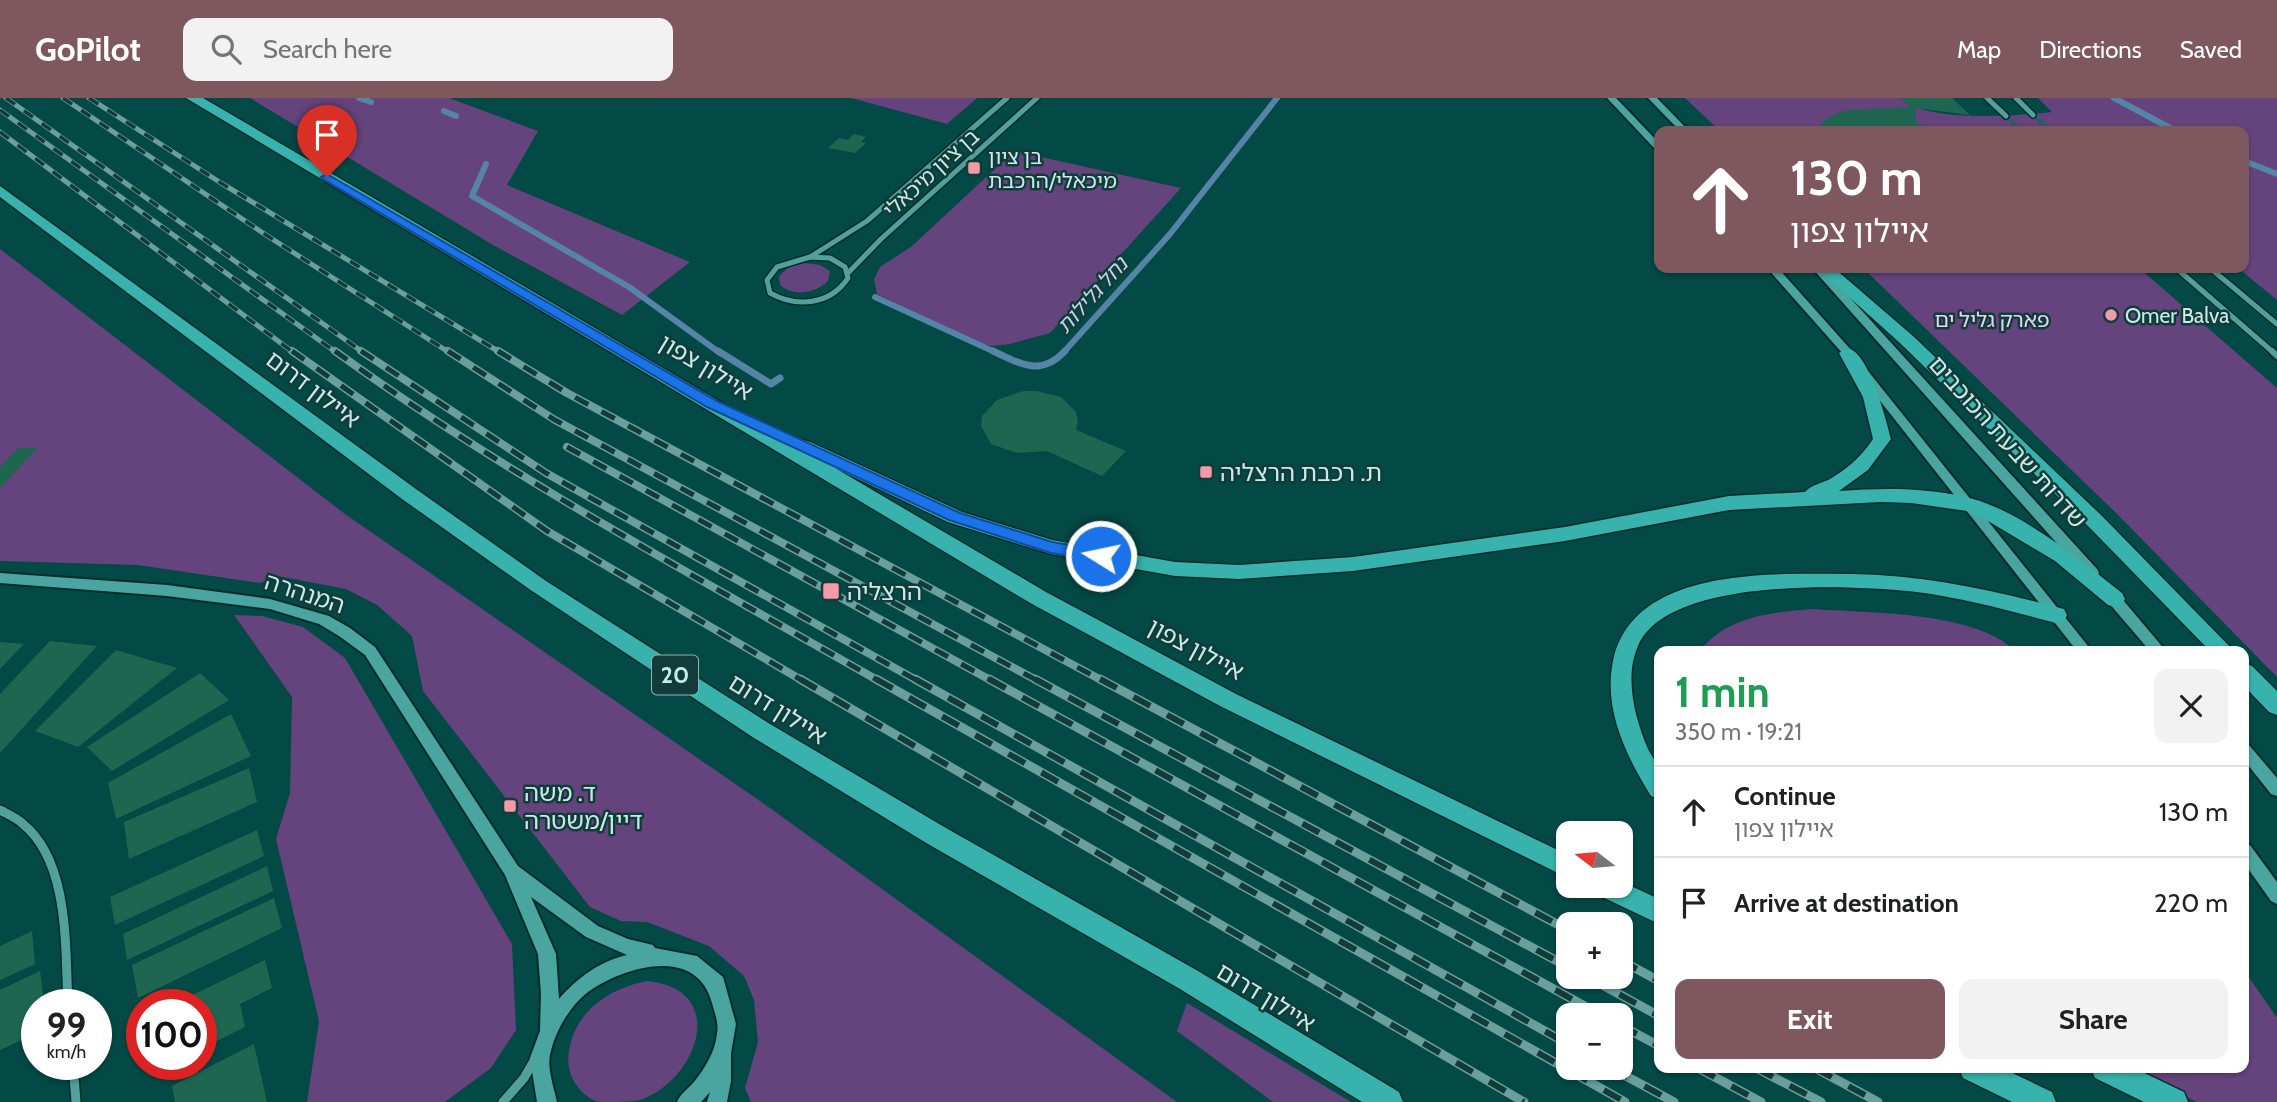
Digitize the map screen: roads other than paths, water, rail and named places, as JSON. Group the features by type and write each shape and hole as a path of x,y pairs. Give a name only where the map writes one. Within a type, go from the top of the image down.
{"highway":[{"name":"איילון צפון","path":"193,98 1039,598 1228,700 1556,861"},
{"name":"איילון דרום","path":"0,190 409,494 539,586 762,731 937,836 1189,980 1389,1102"},
{"path":"1831,273 1869,304 2095,521 2218,646"},
{"path":"1784,499 1826,489 1839,482 1866,462 1882,439 1872,397 1848,353"},
{"path":"712,404 955,517 1051,547 1175,569 1239,572 1353,564 1565,534 1729,503 1881,495 1911,496 1970,505 2034,537 2115,599"},
{"path":"1654,780 1631,737 1623,708 1622,660 1629,639 1641,622 1660,608 1683,597 1706,589 1748,584 1857,581 1928,586 1974,594 2056,615"},
{"path":"2249,676 2277,706"},
{"path":"1630,898 1654,910"},
{"path":"1983,1073 2042,1102"},
{"path":"2115,1073 2174,1102"}],"main road":[{"path":"1611,98 1654,143"},
{"path":"1652,98 1680,126"},
{"path":"1776,273 1848,353 2081,646"},
{"name":"שדרות שבעת הכוכבים","path":"1822,273 2155,646"},
{"name":"המנהרה","path":"0,578 125,586 238,598 317,617 348,632 370,651 512,871 547,954 550,995 548,1029"},
{"path":"2249,756 2277,789"},
{"path":"2249,857 2277,896"},
{"name":"המנהרה","path":"512,871 612,944 688,961 706,971 718,987 726,1006 727,1028 722,1051 722,1081 717,1102"},
{"path":"547,1102 538,1069 541,1049 558,1010 590,979 628,960 667,956"},
{"path":"687,1102 710,1075 722,1051"}],"street":[{"name":"בן ציון מיכאלי","path":"1007,98 860,227 810,257 777,267 767,280 770,293 784,300 816,301 842,288 848,273 881,239 1037,98"},
{"path":"1987,98 2006,116"},
{"path":"2016,98 2033,115"},
{"path":"810,257 839,262 848,273"},
{"path":"2182,273 2277,356"},
{"path":"2216,273 2277,324"},
{"path":"0,810 32,829 45,850 58,882 67,989"},
{"path":"503,1102 524,1078 541,1049"},
{"path":"74,1080 76,1102"}],"waterway":[{"path":"359,98 371,102"},
{"name":"נחל גלילות","path":"1064,352 1170,234 1277,98"},
{"name":"נחל גלילות","path":"2114,98 2167,126"},
{"path":"444,111 456,116"},
{"name":"נחל גלילות","path":"2249,163 2277,174"},
{"path":"486,164 472,196 629,287 720,353"},
{"name":"נחל גלילות","path":"875,297 997,353"},
{"path":"718,351 771,384 780,378"},
{"name":"נחל גלילות","path":"993,351 1030,366 1048,364 1064,352"}],"tunnel":[{"path":"2033,115 2045,126"},
{"path":"2006,116 2017,126"}],"railway":[{"path":"6,98 364,353"},
{"path":"63,98 266,235 450,353"},
{"path":"89,98 221,183 501,353"},
{"path":"0,110 337,353"},
{"path":"0,132 294,353"},
{"path":"292,351 547,531 803,681"},
{"path":"335,351 400,397 534,483 879,681"},
{"path":"448,351 555,420 1038,681"},
{"path":"498,351 567,393 1103,681"},
{"path":"364,353 546,473 918,681"},
{"path":"567,447 992,681"},
{"path":"800,679 1524,1102"},
{"path":"876,679 1625,1102"},
{"path":"915,679 1556,1037"},
{"path":"989,679 1579,1003"},
{"path":"1035,679 1556,961"},
{"path":"1100,679 1556,924"},
{"path":"1633,967 1654,978"},
{"path":"1610,989 1654,1013"},
{"path":"1633,1032 1654,1043"},
{"path":"1707,1073 1761,1102"},
{"path":"1766,1073 1821,1102"},
{"path":"1824,1073 1878,1102"},
{"path":"1633,1080 1674,1102"}],"place":[{"name":"בן ציון מיכאלי/הרכבת","path":"974,168"},
{"name":"Omer Balva","path":"2111,315"},
{"name":"ת. רכבת הרצליה","path":"1206,472"},
{"name":"הרצליה","path":"831,591"},
{"name":"ד. משה דיין/משטרה","path":"510,806"}],"park label":[{"name":"פארק גליל ים","path":"1992,319"}]}
